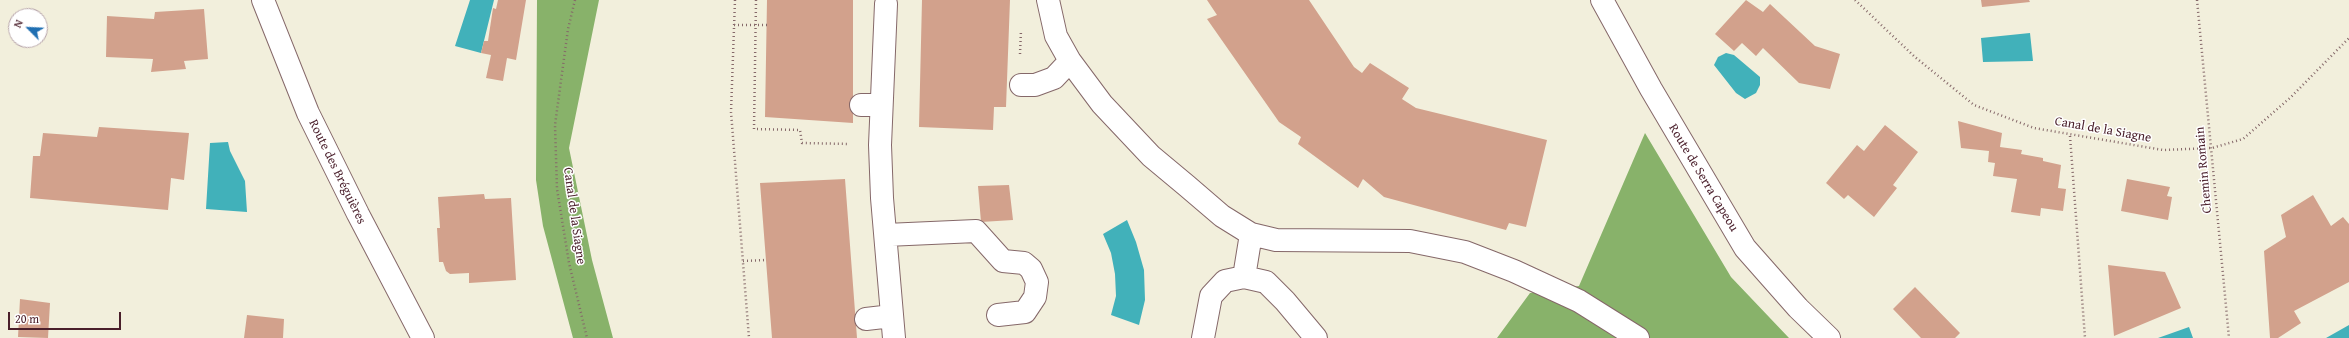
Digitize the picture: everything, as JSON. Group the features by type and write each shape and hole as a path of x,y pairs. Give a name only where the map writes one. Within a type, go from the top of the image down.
{"street":[{"name":"Route des Bréguières","path":"263,0 308,113 423,338"},
{"path":"1048,0 1056,36 1070,61 1102,104 1151,156 1222,216 1251,234 1276,240 1410,241 1464,252 1514,270 1579,301 1638,338"},
{"name":"Route de Serra Capeou","path":"1602,0 1650,89 1745,248 1798,308 1829,338"},
{"path":"886,4 871,105 880,145 882,198 894,338"},
{"path":"1021,85 1035,85 1054,78 1070,61"},
{"path":"886,235 976,231 1003,261 1024,263 1031,269 1037,282 1034,297 1025,312 998,315"},
{"path":"1244,277 1251,234"},
{"path":"1203,338 1211,296 1225,281 1244,277 1266,282 1285,301 1316,338"},
{"path":"866,319 892,316"}],"path":[{"name":"Canal de la Siagne","path":"575,0 568,29 555,132 557,189 569,263 587,338"},
{"path":"735,0 731,112 749,338"},
{"path":"756,0 754,129 800,130 802,143 880,145"},
{"name":"Canal de la Siagne","path":"1855,0 1915,57 1974,105 2034,128 2070,136 2163,150 2212,148 2243,139 2291,97 2349,38"},
{"name":"Chemin Romain","path":"2197,0 2229,338"},
{"path":"1016,53 1020,54 1021,23"},
{"path":"734,25 767,25"},
{"path":"2070,136 2085,338"},
{"path":"743,262 766,260"}],"green space":[{"path":"537,0 599,0 569,148 592,260 613,338 573,338 543,226 536,180"},
{"path":"1645,133 1731,277 1789,338 1497,338 1530,293 1579,286"}],"water":[{"path":"470,0 494,0 481,53 455,46"},
{"path":"2030,33 2033,61 1983,62 1981,38"},
{"path":"1726,53 1734,55 1760,77 1760,85 1756,93 1745,99 1736,93 1714,65 1718,57"},
{"path":"228,142 230,151 245,181 247,212 206,209 210,143"},
{"path":"1127,220 1136,242 1144,270 1145,300 1139,325 1111,315 1116,296 1115,274 1111,253 1103,234"},
{"path":"2349,325 2349,338 2326,338"},
{"path":"2189,327 2193,338 2158,338"}],"building":[{"path":"498,0 526,0 516,60 507,58 503,81 486,78 491,55 481,53 484,41 488,41 493,8 496,9"},
{"path":"767,0 853,0 853,123 765,117"},
{"path":"922,0 1010,0 1006,107 994,107 993,130 919,127"},
{"path":"1207,0 1309,0 1354,67 1362,73 1370,63 1409,88 1402,99 1416,108 1547,140 1526,227 1509,223 1506,230 1384,197 1363,179 1358,188 1298,144 1301,137 1279,122 1207,19 1217,15"},
{"path":"1746,0 1763,12 1770,4 1815,46 1840,54 1830,89 1799,83 1763,48 1756,56 1742,43 1734,51 1715,34"},
{"path":"1981,0 2029,0 2030,2 1982,7"},
{"path":"204,9 208,59 184,61 186,69 151,72 153,59 106,57 107,16 154,19 155,12"},
{"path":"1958,121 2002,133 2000,147 2022,150 2021,154 2043,158 2043,161 2061,165 2058,188 2066,189 2063,211 2041,208 2040,216 2011,212 2017,179 1993,176 1995,163 1988,162 1989,151 1961,148"},
{"path":"1885,125 1918,152 1893,185 1897,188 1874,217 1848,195 1844,199 1826,183 1857,145 1864,151"},
{"path":"99,127 189,133 184,180 171,178 168,210 30,198 33,156 40,156 43,133 97,137"},
{"path":"845,179 857,338 772,338 760,183"},
{"path":"2127,179 2170,187 2167,196 2172,197 2168,220 2121,211"},
{"path":"1009,185 1013,220 981,222 978,186"},
{"path":"484,194 485,199 511,198 516,280 469,283 469,273 450,274 446,271 443,262 439,262 437,228 440,228 438,197"},
{"path":"2313,195 2331,226 2343,217 2349,224 2349,282 2294,311 2301,323 2278,338 2270,338 2264,251 2286,237 2281,215"},
{"path":"2108,265 2165,272 2181,308 2114,336"},
{"path":"1915,287 1960,333 1955,338 1921,338 1893,309"},
{"path":"20,299 50,303 48,338 18,337"},
{"path":"247,315 284,319 283,338 244,338"}]}
